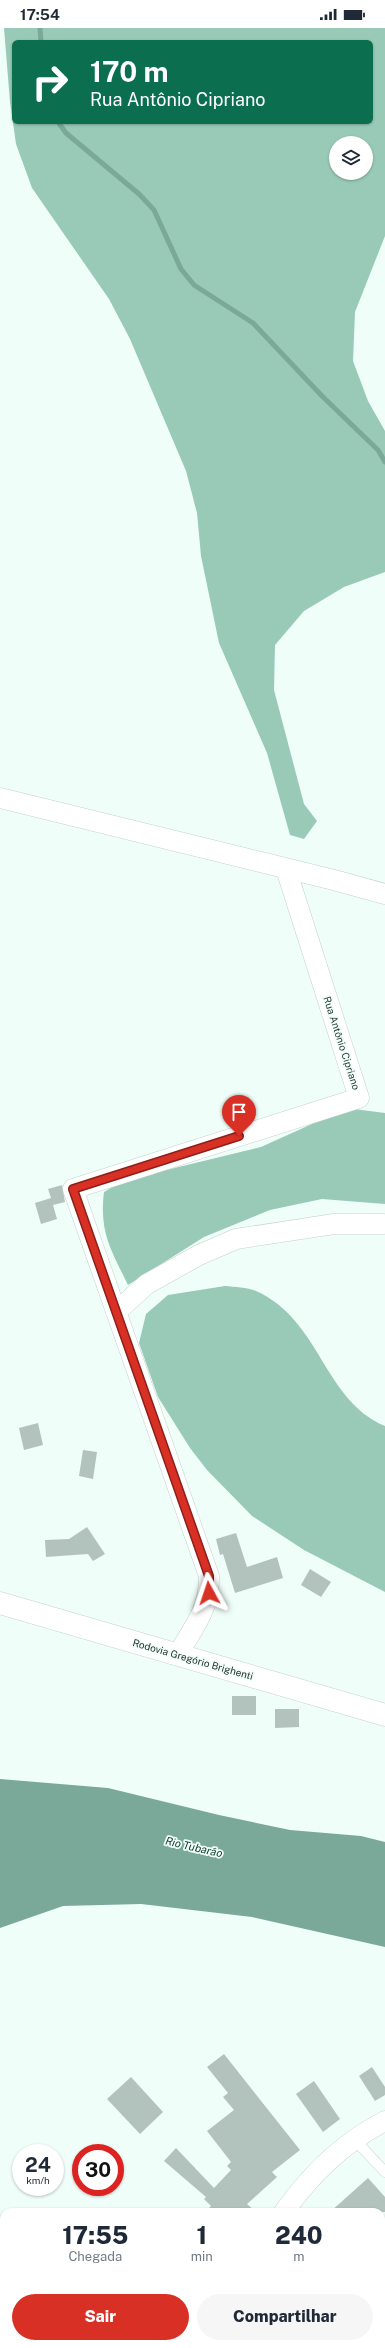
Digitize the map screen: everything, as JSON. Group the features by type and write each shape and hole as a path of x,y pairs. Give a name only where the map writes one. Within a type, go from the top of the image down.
{"main road":[{"name":"Rodovia Gregório Brighenti","path":"0,1603 385,1715"}],"street":[{"path":"0,798 385,894"},
{"name":"Rua Antônio Cipriano","path":"178,1654 204,1609 209,1593 209,1576 73,1189 359,1098 286,869"},
{"path":"116,1312 147,1284 206,1252 236,1239 334,1224 383,1224"},
{"path":"287,2208 308,2181 332,2156 354,2139 385,2120"}],"lane":[{"path":"354,2139 385,2172"}],"shaded area":[{"path":"4,28 385,28 385,236 355,312 353,361 368,401 385,431 385,572 344,587 304,611 275,645 274,690 304,804 317,821 304,839 290,835 267,753 219,643 201,556 197,513 186,471 130,339 109,299 32,188 16,144 13,124 373,124 373,40 12,40 12,116"},
{"path":"354,1109 385,1113 385,1204 322,1199 270,1210 204,1237 128,1285 112,1251 105,1230 103,1218 104,1192 125,1180 261,1147 323,1119"},
{"path":"225,1286 245,1288 256,1291 278,1304 295,1321 309,1340 334,1380 348,1398 364,1414 385,1426 385,1592 304,1550 252,1516 207,1470 190,1448 158,1397 139,1343 146,1314 168,1295"}],"water":[{"name":"Rio Tubarão","path":"0,1779 108,1788 219,1815 290,1830 361,1836 385,1842 385,1947 252,1917 141,1904 63,1906 0,1928"}],"building":[{"path":"62,1185 65,1202 53,1205 57,1219 41,1224 35,1203 51,1198 48,1189"},
{"path":"38,1423 43,1445 24,1450 19,1428"},
{"path":"83,1450 97,1452 93,1479 79,1476"},
{"path":"87,1527 105,1554 93,1561 88,1554 46,1557 45,1540 69,1539"},
{"path":"236,1533 247,1567 277,1557 283,1578 235,1593 223,1554 220,1555 216,1539"},
{"path":"310,1569 331,1582 321,1597 301,1585"},
{"path":"232,1696 256,1696 256,1715 232,1715"},
{"path":"275,1709 299,1709 299,1727 275,1728"},
{"path":"224,2054 300,2150 272,2172 277,2177 247,2204 252,2208 209,2208 211,2206 204,2199 206,2197 164,2161 176,2148 214,2188 231,2170 227,2166 231,2162 207,2131 234,2110 223,2097 228,2093 207,2067"},
{"path":"372,2067 385,2087 385,2095 375,2101 359,2076"},
{"path":"131,2077 163,2112 140,2134 107,2099"},
{"path":"314,2081 340,2119 323,2132 296,2094"},
{"path":"368,2178 385,2197 385,2208 334,2208"}],"waterway":[{"path":"40,28 41,40"},
{"path":"59,124 66,133 139,194 154,210 181,269 194,285 253,323 322,396 378,450 385,462"}],"route":[{"path":"209,1593 209,1576 73,1189 239,1136"}]}
